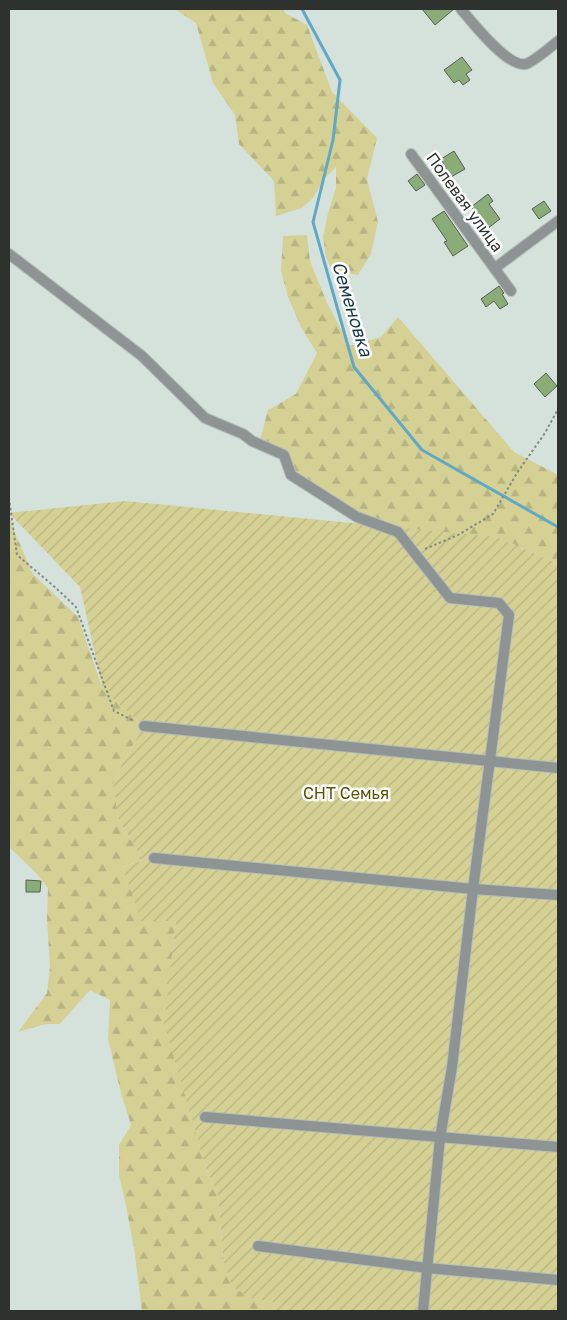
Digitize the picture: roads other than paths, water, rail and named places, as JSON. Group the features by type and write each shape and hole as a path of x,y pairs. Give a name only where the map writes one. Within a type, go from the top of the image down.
{"street":[{"path":"461,9 488,40 516,64 526,64 558,41"},
{"name":"Полевая улица","path":"412,154 511,290"},
{"name":"Полевая улица","path":"495,268 558,221"},
{"path":"9,254 142,356 205,418 243,434 252,441 284,455 291,475 357,517 398,532 450,598 500,603 509,615 452,1067 440,1138 422,1311"},
{"path":"144,726 558,768"},
{"path":"154,858 473,889 558,895"},
{"path":"205,1116 558,1147"},
{"path":"258,1246 427,1268 558,1280"}],"waterway":[{"name":"Семеновка","path":"302,9 340,80 333,140 313,222 354,367 422,450 558,527"}],"park label":[{"name":"СНТ Семья","path":"346,793"}]}
